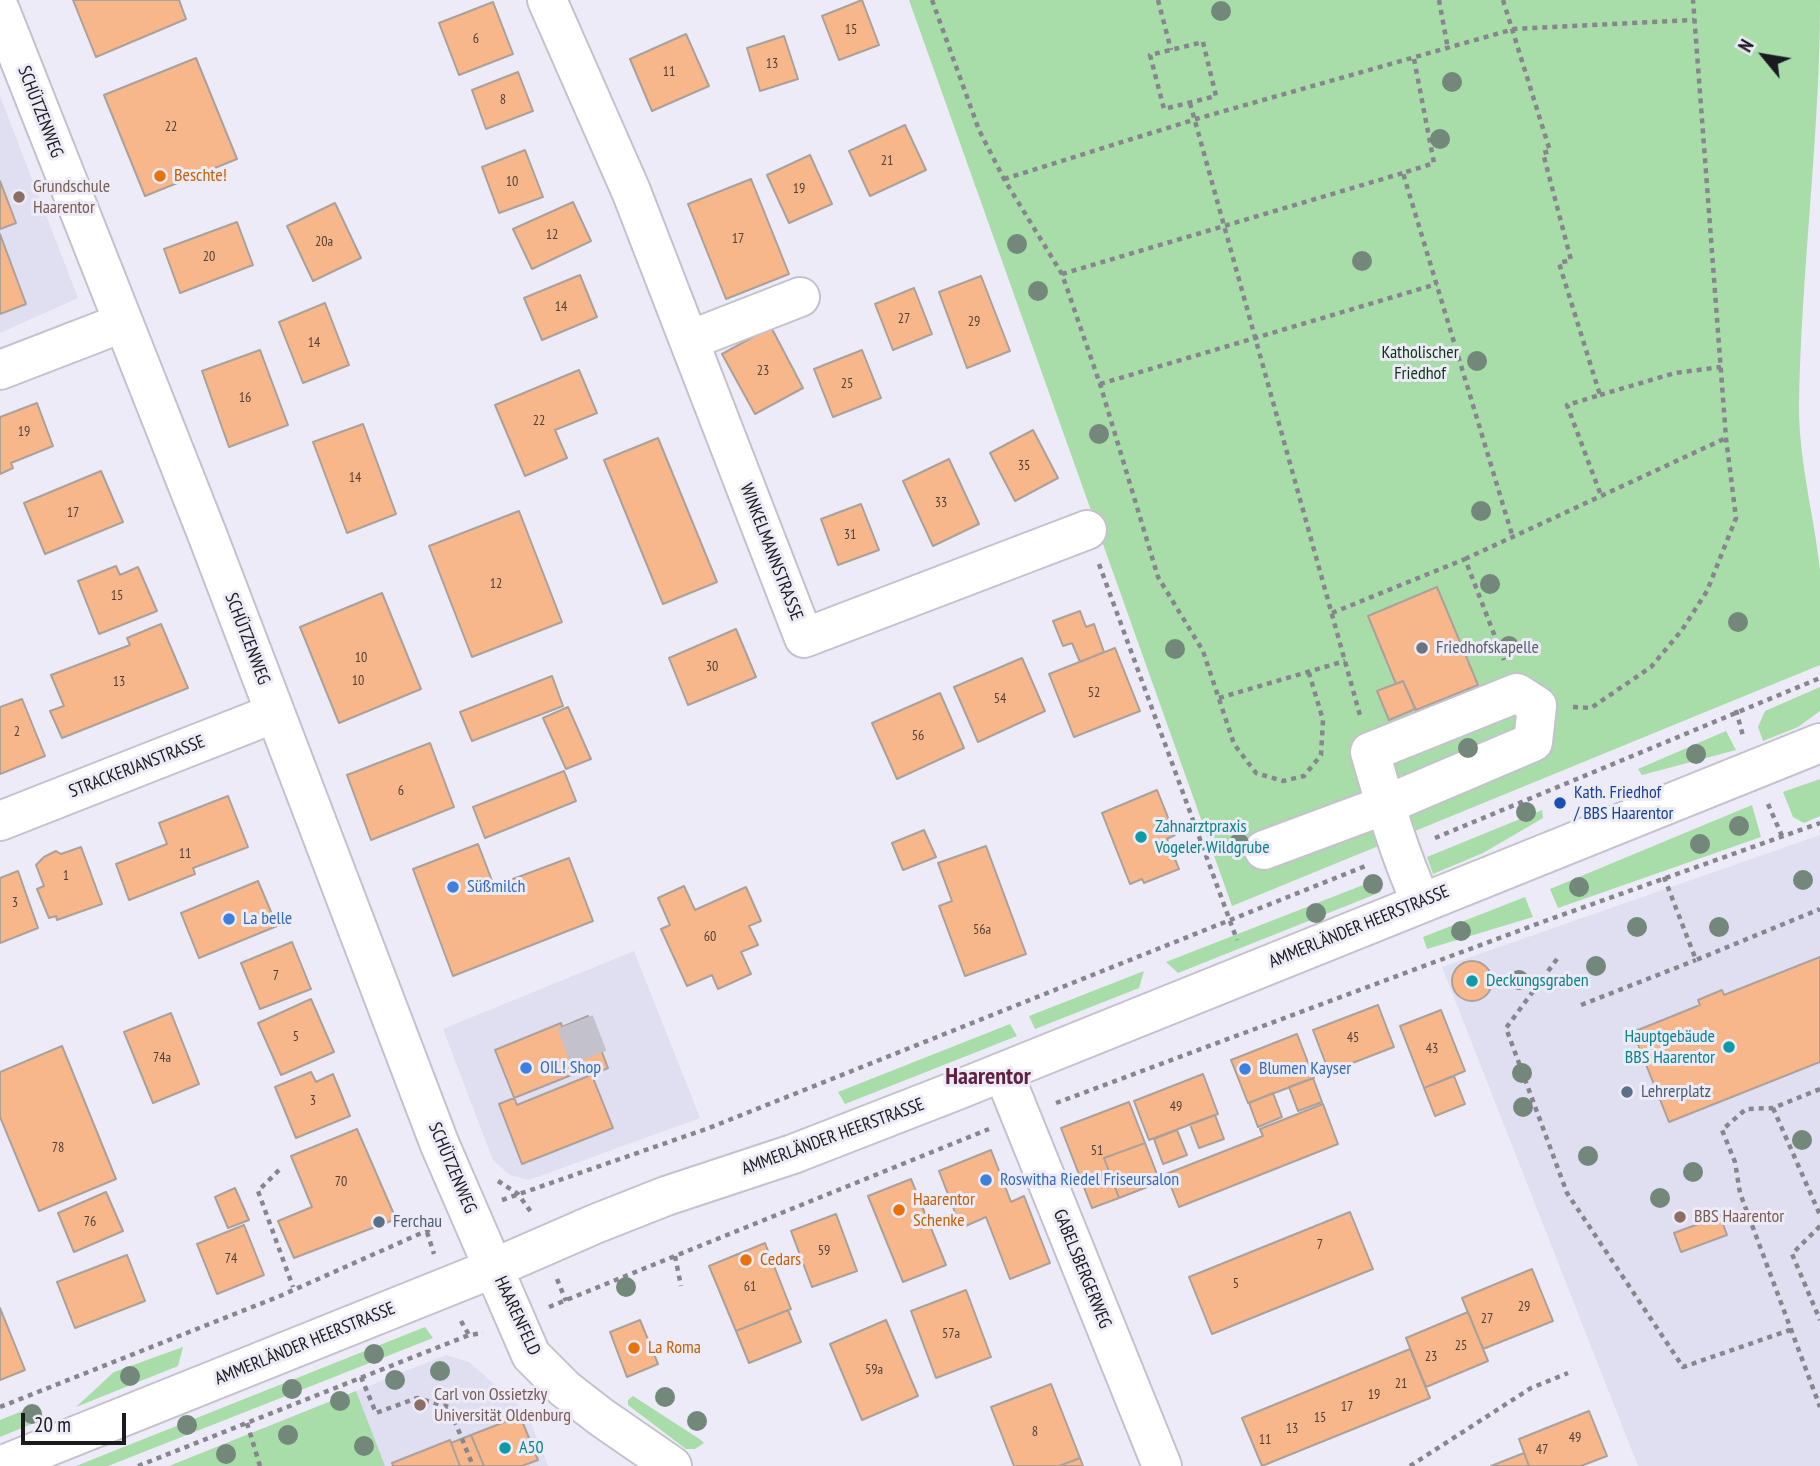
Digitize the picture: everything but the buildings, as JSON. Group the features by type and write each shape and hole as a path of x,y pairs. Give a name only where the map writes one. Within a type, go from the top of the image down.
{"street":[{"name":"WINKELMANNSTRASSE","path":"547,0 631,191 804,638 1087,530"},
{"name":"SCHÜTZENWEG","path":"0,10 275,713 440,1145 494,1268"},
{"path":"690,340 800,297"},
{"path":"0,370 122,323"},
{"path":"1264,849 1385,805 1533,742 1527,700 1370,752 1385,805 1399,853 1421,902"},
{"name":"STRACKERJANSTRASSE","path":"0,821 275,713"},
{"name":"AMMERLÄNDER HEERSTRASSE","path":"0,1466 654,1201 793,1154 1003,1072 1820,743"},
{"name":"GABELSBERGERWEG","path":"1003,1072 1162,1466"},
{"name":"HAARENFELD","path":"494,1268 531,1355 565,1389 672,1466"}],"path":[{"path":"933,0 979,130 1004,179 1062,274 1100,384 1158,577 1203,651 1234,744 1256,773 1283,781 1304,776 1321,755 1323,720 1309,673"},
{"path":"1158,0 1171,50"},
{"path":"1439,0 1448,49"},
{"path":"1503,0 1550,151 1543,153 1571,260 1559,263 1600,395"},
{"path":"1465,559 1527,700 1591,708 1651,667 1682,630 1707,591 1736,518 1726,438 1693,0"},
{"path":"1004,179 1196,119 1514,29 1694,20"},
{"path":"1203,42 1216,96 1164,109 1150,55 1171,50 1203,42"},
{"path":"1062,274 1434,163 1414,59"},
{"path":"1189,103 1196,119 1370,752"},
{"path":"1403,173 1513,538"},
{"path":"1100,384 1437,284"},
{"path":"1602,498 1567,405 1675,373 1721,367"},
{"path":"1332,613 1513,538 1726,438"},
{"path":"1087,530 1249,971"},
{"path":"1219,698 1345,661"},
{"path":"499,1201 709,1128 1399,853 1820,678"},
{"path":"1321,755 1328,758"},
{"path":"548,1307 1020,1117 1664,877 1820,823"},
{"path":"1664,877 1696,960"},
{"path":"1581,1004 1820,909"},
{"path":"1557,959 1506,1028 1567,1193 1683,1367 1790,1331"},
{"path":"1820,1089 1773,1108 1745,1109 1722,1130 1735,1161 1740,1193 1820,1407"},
{"path":"1773,1108 1820,1215"},
{"path":"279,1170 258,1191 293,1287"},
{"path":"0,1407 280,1296 293,1287 428,1231 443,1222"},
{"path":"1820,1226 1792,1254 1820,1320"},
{"path":"428,1231 435,1257"},
{"path":"675,1256 681,1286"},
{"path":"559,1283 566,1301"},
{"path":"461,1320 470,1335"},
{"path":"138,1466 470,1335 486,1333"},
{"path":"1410,1466 1531,1388 1568,1373"},
{"path":"361,1377 376,1413 417,1398 449,1407 473,1466"},
{"path":"247,1423 260,1466"}],"shaded area":[{"name":"Grundschule Haarentor","path":"0,96 78,298 0,333"},
{"name":"BBS Haarentor","path":"1820,835 1820,1466 1638,1466 1442,967"},
{"path":"634,951 700,1118 529,1180 510,1175 493,1160 443,1029"},
{"name":"Carl von Ossietzky Universität Oldenburg","path":"446,1355 469,1362 527,1413 548,1466 170,1466"}],"green space":[{"name":"Katholischer Friedhof","path":"909,0 1820,0 1817,102 1799,407 1801,448 1820,570 1820,665 1232,906"},
{"path":"1820,687 1820,711 1798,727 1763,741 1758,727 1765,711"},
{"path":"1726,731 1736,750 1642,775 1638,769"},
{"path":"1820,779 1820,816 1804,823 1793,817 1783,792"},
{"path":"1752,805 1761,837 1558,908 1550,889"},
{"path":"1542,810 1543,818 1483,853 1433,874 1427,857"},
{"path":"1376,880 1381,892 1178,973 1166,962"},
{"path":"1525,897 1533,917 1427,949 1423,937"},
{"path":"1144,971 1139,988 1035,1029 1029,1016"},
{"path":"1010,1024 1017,1036 845,1104 838,1092"},
{"path":"425,1327 433,1338 108,1466 76,1466"},
{"path":"183,1347 178,1366 76,1407 114,1372"},
{"path":"356,1391 385,1466 169,1466"},
{"path":"633,1396 704,1443 695,1449 686,1449 628,1405 628,1400"},
{"path":"38,1405 44,1419 0,1437 0,1420"}],"tunnel":[{"path":"575,1022 595,1074"}],"place":[{"name":"Beschte!","path":"160,176"},
{"name":"Grundschule Haarentor","path":"19,197"},
{"name":"Friedhofskapelle","path":"1422,648"},
{"name":"Kath. Friedhof / BBS Haarentor","path":"1560,803"},
{"name":"Zahnarztpraxis Vogeler Wildgrube","path":"1141,837"},
{"name":"Süßmilch","path":"453,887"},
{"name":"La belle","path":"229,919"},
{"name":"Deckungsgraben","path":"1472,981"},
{"name":"Hauptgebäude BBS Haarentor","path":"1729,1047"},
{"name":"OIL! Shop","path":"526,1068"},
{"name":"Blumen Kayser","path":"1245,1069"},
{"name":"Lehrerplatz","path":"1627,1092"},
{"name":"Roswitha Riedel Friseursalon","path":"986,1180"},
{"name":"Haarentor Schenke","path":"899,1210"},
{"name":"BBS Haarentor","path":"1680,1217"},
{"name":"Ferchau","path":"379,1222"},
{"name":"Cedars","path":"746,1260"},
{"name":"La Roma","path":"634,1348"},
{"name":"Carl von Ossietzky Universität Oldenburg","path":"420,1405"},
{"name":"A50","path":"505,1448"}],"district":[{"name":"Haarentor","path":"988,1077"}]}
